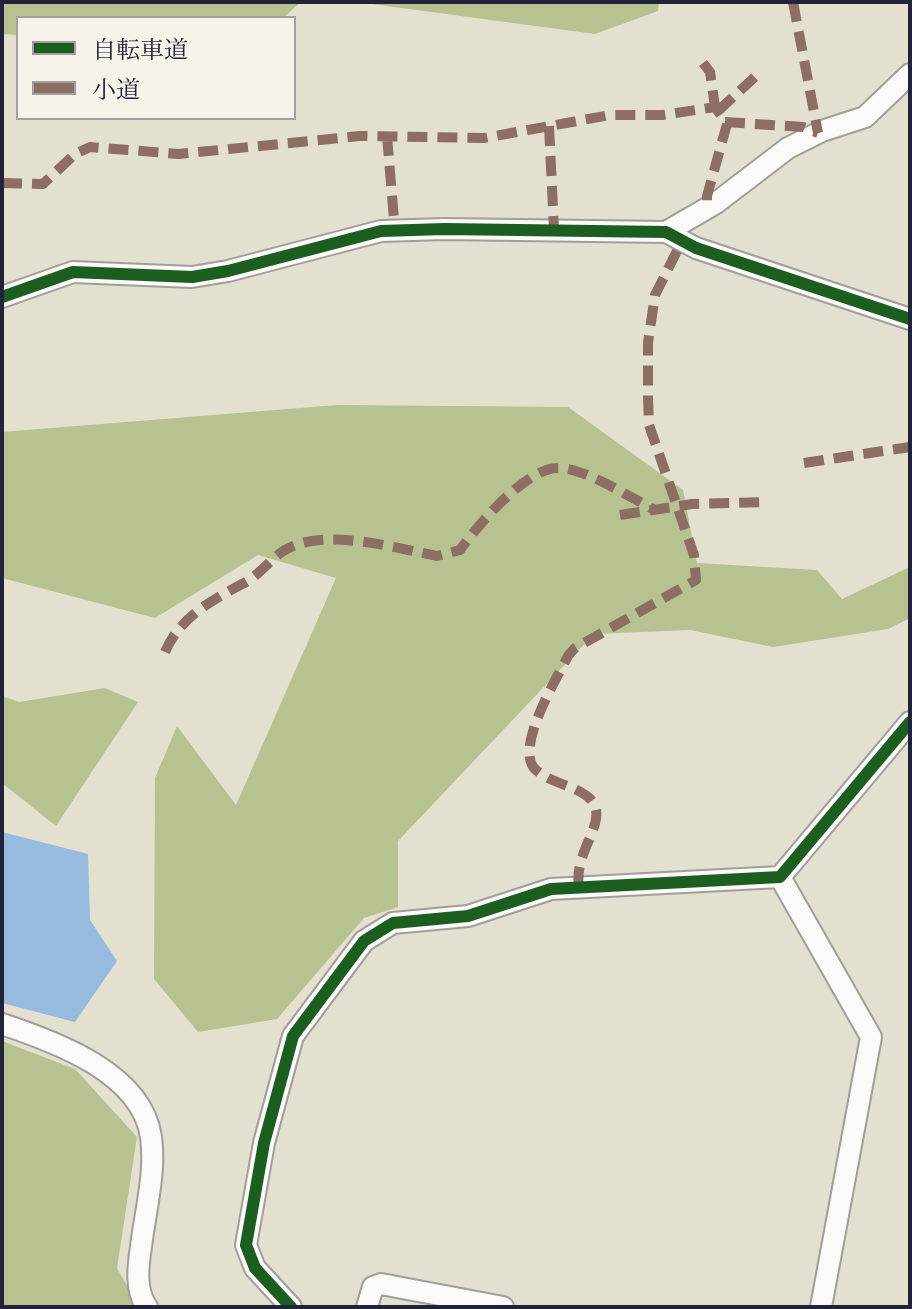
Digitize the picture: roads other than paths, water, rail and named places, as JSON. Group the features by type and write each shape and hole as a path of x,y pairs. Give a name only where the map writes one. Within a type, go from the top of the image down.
{"street":[{"path":"666,232 716,203 788,148 822,131 865,117 910,74"},
{"path":"2,297 73,272 192,277 228,271 381,231 666,232 696,248 910,319"},
{"path":"291,1307 255,1268 246,1245 264,1143 293,1036 364,941 393,923 468,916 551,889 780,877 910,722"},
{"path":"780,877 871,1037 821,1307"},
{"path":"2,1024 83,1058 117,1081 142,1107 151,1137 151,1167 137,1271 147,1307"},
{"path":"367,1307 373,1287 381,1284 503,1307"}],"water":[{"path":"2,832 88,854 90,920 117,961 75,1022 2,1003"}]}
